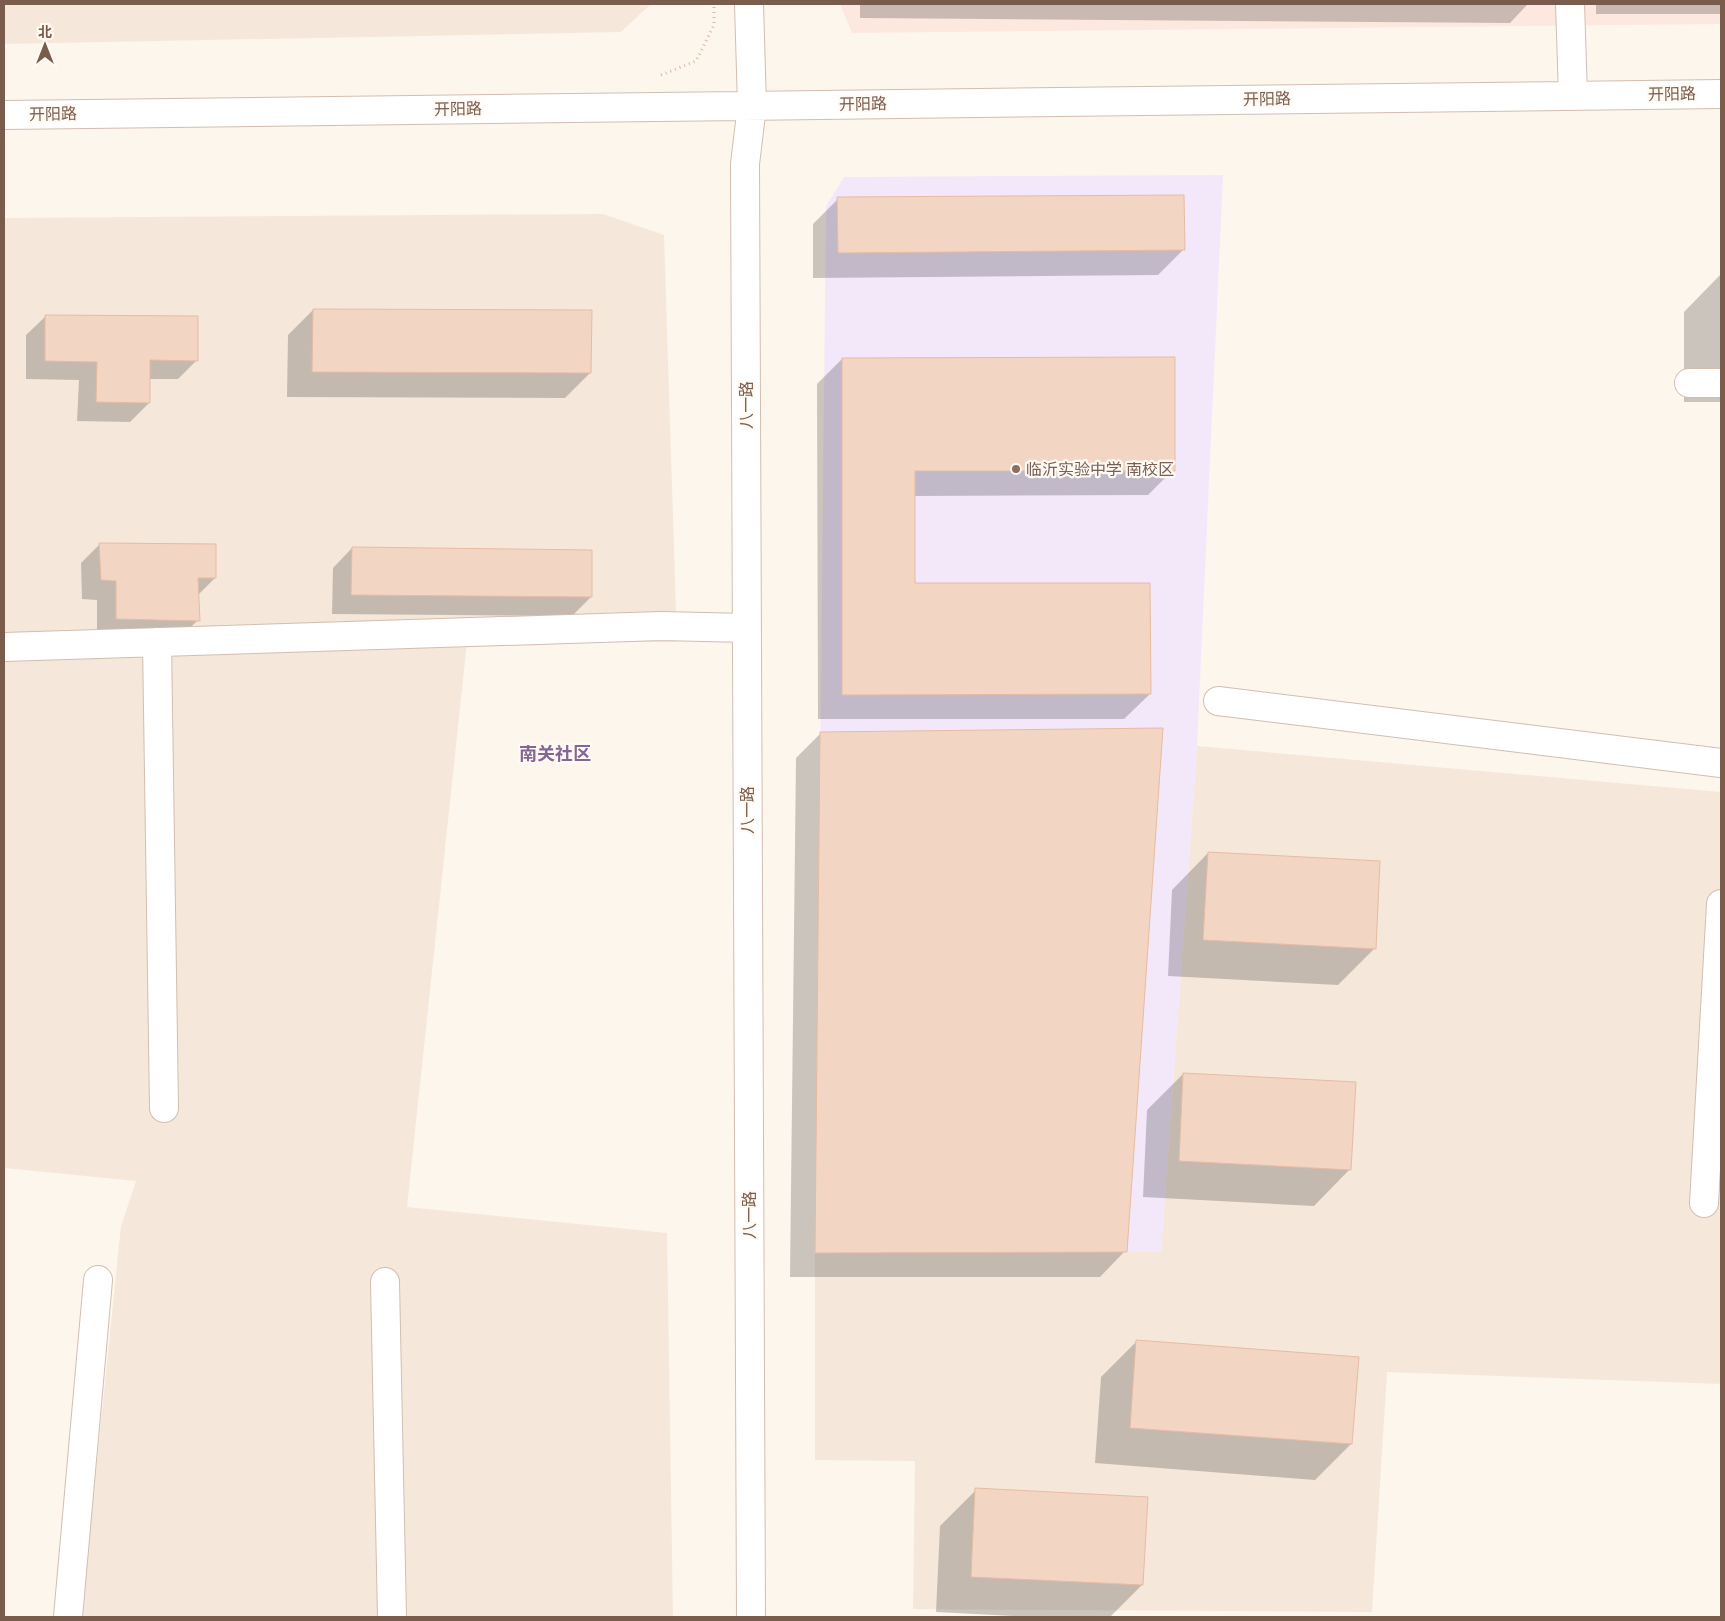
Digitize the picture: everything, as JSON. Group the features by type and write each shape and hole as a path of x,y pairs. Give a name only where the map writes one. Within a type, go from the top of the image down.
{"street":[{"name":"八一路","path":"750,4 752,106 745,164 751,1617"},
{"path":"1570,4 1573,96"},
{"name":"开阳路","path":"4,115 1721,94"},
{"path":"1689,383 1721,383"},
{"path":"4,647 661,626 747,628"},
{"path":"157,642 164,1108"},
{"path":"1218,701 1721,763"},
{"path":"1704,1203 1721,904"},
{"path":"68,1617 98,1280"},
{"path":"385,1282 392,1617"}],"shaded area":[{"path":"4,4 651,4 621,32 4,44"},
{"path":"840,4 1721,4 1721,24 852,33"},
{"name":"临沂实验中学 南校区","path":"1223,175 1197,746 1161,1252 815,1253 826,206 844,177"},
{"path":"603,214 664,235 677,642 467,642 407,1207 667,1233 673,1617 81,1617 121,1226 136,1181 4,1168 4,218"},
{"path":"1197,746 1721,792 1721,1384 1387,1372 1372,1612 913,1609 915,1461 815,1460 815,1253 1161,1252"}],"building":[{"path":"1184,195 1185,250 838,253 837,197"},
{"path":"313,309 592,310 591,373 312,372"},
{"path":"45,315 198,316 198,361 150,360 150,403 96,402 97,362 45,361"},
{"path":"1175,357 1175,471 915,471 915,583 1150,583 1151,694 842,695 842,358"},
{"path":"99,543 216,544 216,578 198,578 200,621 116,619 116,581 101,580"},
{"path":"352,547 592,550 592,597 351,595"},
{"path":"1163,728 1127,1252 815,1253 820,732"},
{"path":"1208,852 1380,861 1376,949 1203,940"},
{"path":"1183,1073 1356,1082 1351,1170 1179,1161"},
{"path":"1136,1340 1359,1357 1352,1444 1130,1428"},
{"path":"975,1488 1148,1497 1143,1585 971,1577"}],"place":[{"name":"临沂实验中学 南校区","path":"1016,469"}],"district":[{"name":"南关社区","path":"555,753"}]}
